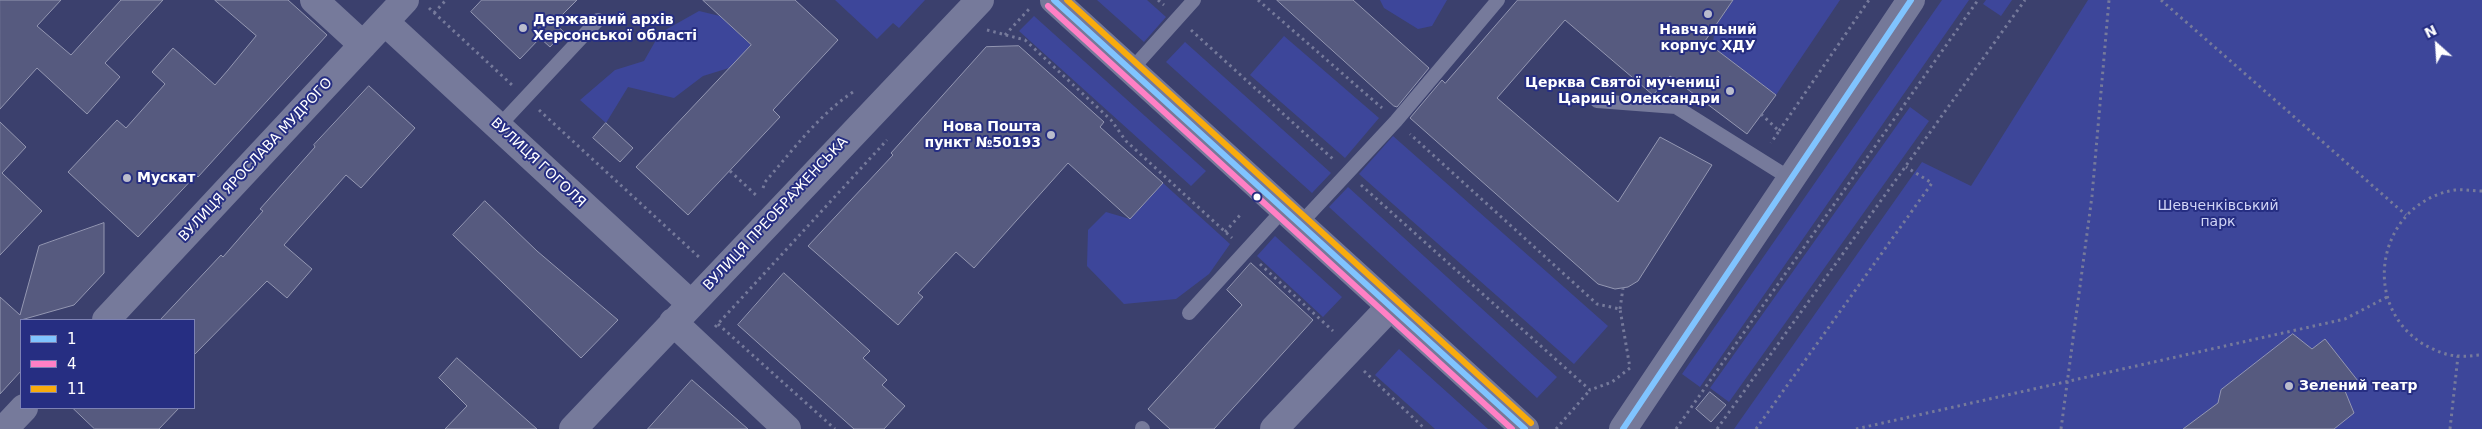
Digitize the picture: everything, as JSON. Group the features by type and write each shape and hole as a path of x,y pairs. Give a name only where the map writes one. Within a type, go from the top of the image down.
{"main road":[{"path":"1623,429 1911,0"},
{"path":"1043,4 1132,70 1525,429"}],"street":[{"path":"314,0 363,45"},
{"name":"ВУЛИЦЯ ЯРОСЛАВА МУДРОГО","path":"107,319 406,0"},
{"name":"ВУЛИЦЯ ПРЕОБРАЖЕНСЬКА","path":"573,429 973,7"},
{"name":"ВУЛИЦЯ ГОГОЛЯ","path":"385,22 498,127 682,313 787,429"},
{"path":"1274,429 1390,307"},
{"path":"4,429 23,409"}],"lane":[{"path":"1132,70 1194,0"},
{"path":"1188,313 1246,251 1348,172 1396,121 1498,0"},
{"path":"498,127 598,20"},
{"path":"1596,101 1676,107 1791,179"}],"path":[{"path":"446,0 434,13 704,262"},
{"path":"1158,0 1590,390"},
{"path":"1258,0 1396,121 1597,304 1620,309"},
{"path":"1676,429 1978,0"},
{"path":"1717,429 2025,0"},
{"path":"2061,429 2092,196 2109,0"},
{"path":"2161,0 2406,216"},
{"path":"1759,159 1867,1"},
{"path":"1005,35 1043,4"},
{"path":"973,7 988,30 1025,40 1111,120 1126,141 1350,347 1364,372 1425,429"},
{"path":"981,38 988,30"},
{"path":"1761,114 1779,131"},
{"path":"836,429 718,324 893,133"},
{"path":"1756,429 1932,184 1906,167"},
{"path":"730,171 760,199"},
{"path":"2482,191 2455,190 2429,199 2406,216 2390,240 2383,268 2387,297 2397,319 2413,337 2434,350 2458,356 2482,355"},
{"path":"1225,232 1241,214"},
{"path":"1623,288 1620,309 1630,368"},
{"path":"1856,429 2345,318 2387,297"},
{"path":"2450,429 2458,356"},
{"path":"1556,429 1590,390 1612,382 1630,368 1636,360"}],"green space":[{"path":"835,0 925,0 899,28 893,23 877,39"},
{"path":"1097,0 1147,0 1166,17 1144,42"},
{"path":"1380,0 1447,0 1432,26 1418,29 1384,8"},
{"path":"1733,0 1840,0 1776,95 1713,47 1714,29"},
{"path":"1942,0 1969,0 1700,387 1682,374"},
{"path":"1986,0 2012,0 2001,16 1983,4"},
{"name":"Шевченківський парк","path":"2088,0 2482,0 2482,429 1734,429 1922,162 1971,186"},
{"path":"699,11 720,16 770,63 729,68 703,76 674,98 628,87 606,123 580,100 615,70 644,61 660,33"},
{"path":"1034,16 1206,171 1191,186 1019,31"},
{"path":"1284,36 1379,118 1345,158 1250,75"},
{"path":"1185,42 1331,173 1312,193 1166,62"},
{"path":"1910,107 1929,121 1729,402 1710,388"},
{"path":"1393,136 1608,326 1574,364 1359,174"},
{"path":"1163,183 1230,244 1209,274 1176,299 1124,304 1087,266 1088,230 1106,212 1130,219"},
{"path":"1348,187 1557,377 1537,398 1329,207"},
{"path":"1275,236 1342,297 1323,317 1257,256"},
{"path":"1399,349 1488,429 1435,429 1375,375"}],"building":[{"path":"0,0 61,0 37,26 71,55 121,0 163,0 105,63 120,77 87,114 37,68 0,109"},
{"path":"215,0 288,0 327,35 198,177 196,175 138,237 68,172 117,120 126,128 165,84 152,72 173,48 215,85 228,70 256,36"},
{"name":"Державний архів Херсонської області","path":"482,0 577,0 554,23 564,32 550,47 540,38 520,59 471,12"},
{"path":"703,0 795,0 838,40 773,110 780,117 688,215 636,167 751,45"},
{"path":"1277,0 1353,0 1429,68 1397,107 1394,106"},
{"path":"1518,0 1733,0 1705,41 1776,95 1747,134 1670,76 1653,95 1565,20 1497,98 1618,202 1660,137 1712,165 1638,281 1628,287 1615,289 1598,284 1410,118 1442,80 1445,83"},
{"path":"1019,46 1104,122 1100,127 1163,183 1130,219 1068,163 974,268 956,252 918,293 923,297 898,325 808,246 893,155 891,153 986,47"},
{"path":"369,86 415,128 361,188 346,175 284,245 312,269 287,298 267,281 195,354 195,319 161,319 221,255 223,257 263,211 260,209 315,147 314,145"},
{"path":"0,122 26,147 2,173 42,211 0,255"},
{"path":"606,123 633,148 620,162 593,138"},
{"path":"485,201 537,251 618,320 581,358 453,235"},
{"path":"104,223 104,273 74,305 20,319 20,372 0,394 0,297 20,315 39,246"},
{"path":"1251,263 1313,320 1214,429 1170,429 1148,409 1242,305 1227,290"},
{"path":"784,273 870,351 863,358 887,380 882,385 905,406 884,429 854,429 738,325"},
{"name":"Зелений театр","path":"2293,334 2312,349 2325,339 2358,381 2345,391 2354,413 2334,429 2183,429 2218,403 2221,390"},
{"path":"457,358 537,429 445,429 467,406 439,378"},
{"path":"692,380 748,429 648,429"},
{"path":"1710,392 1726,405 1711,422 1696,409"},
{"path":"74,409 178,409 159,429 95,429"}],"transit line":[{"name":"1","path":"1054,0 1525,429"},
{"name":"11","path":"1067,0 1531,423"},
{"name":"1","path":"1623,429 1911,0"},
{"name":"4","path":"1048,6 1512,429"}],"place":[{"name":"Навчальний корпус ХДУ","path":"1708,14"},
{"name":"Державний архів Херсонської області","path":"523,28"},
{"name":"Церква Святої мучениці Цариці Олександри","path":"1730,91"},
{"name":"Нова Пошта пункт №50193","path":"1051,135"},
{"name":"Мускат","path":"127,178"},
{"name":"Зелений театр","path":"2289,386"}]}
